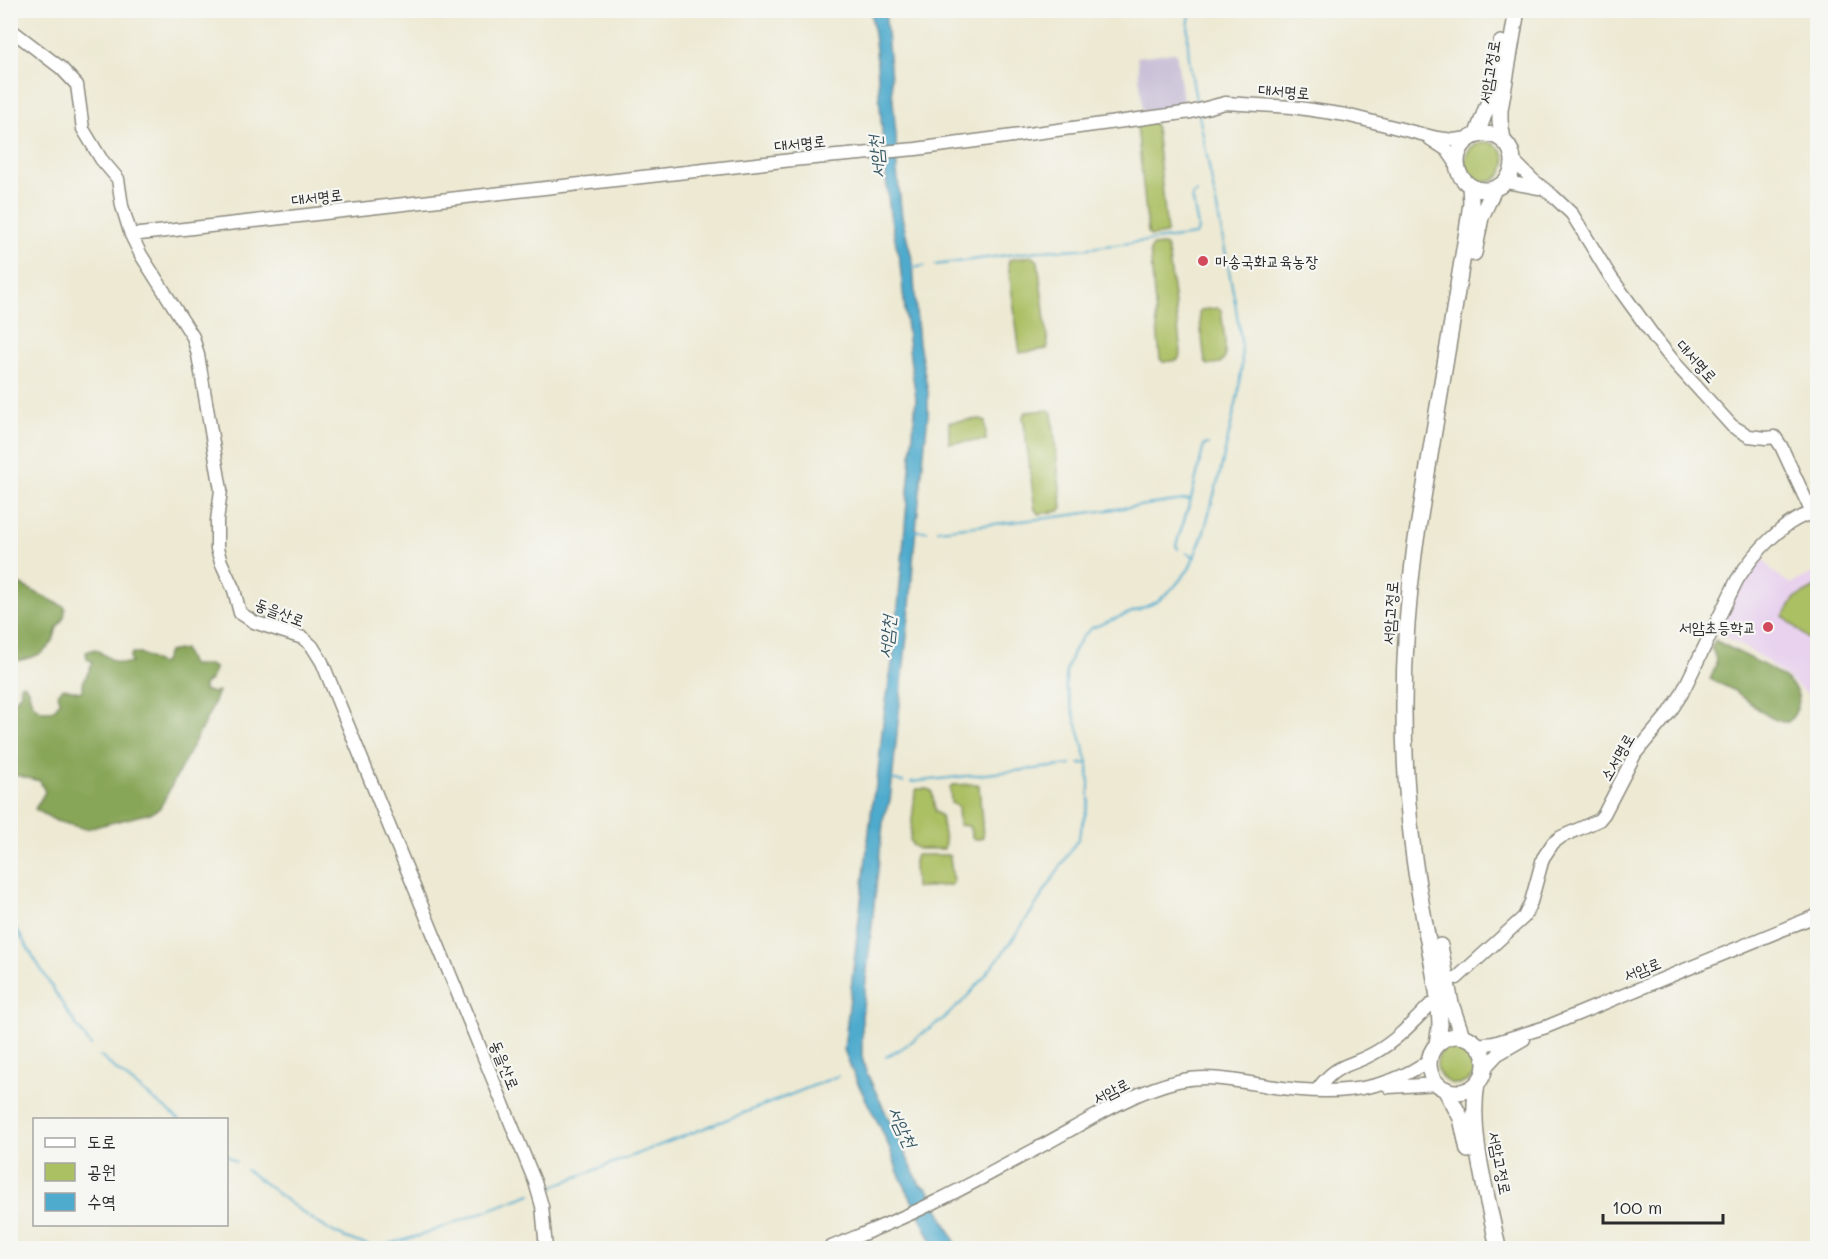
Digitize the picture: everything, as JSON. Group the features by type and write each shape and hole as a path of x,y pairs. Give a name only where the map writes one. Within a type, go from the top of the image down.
{"main road":[{"name":"서암고정로","path":"1472,136 1489,101 1508,10"},
{"name":"서암고정로","path":"1503,140 1500,111 1518,10"},
{"path":"1486,133 1503,140 1509,147 1513,160 1511,174 1500,185 1479,190 1470,186 1458,172 1456,163 1457,153 1462,145 1472,136 1486,133"},
{"name":"서암고정로","path":"1462,1036 1449,994 1422,845 1415,759 1416,635 1425,535 1481,217 1500,185"},
{"name":"서암고정로","path":"1437,1044 1440,1025 1439,1004 1417,878 1409,808 1405,716 1406,658 1414,546 1467,231 1471,203 1470,186"},
{"path":"1452,1036 1462,1036 1478,1045 1485,1060 1484,1069 1477,1083 1462,1091 1441,1086 1432,1077 1429,1060 1437,1044 1452,1036"},
{"name":"서암고정로","path":"1477,1083 1474,1100 1474,1127 1498,1248"},
{"name":"서암고정로","path":"1441,1086 1461,1118 1488,1248"}],"street":[{"name":"동을산로","path":"10,29 61,68 77,85 83,129 101,159 118,179 122,206 131,235 141,255 193,337 221,490 217,528 217,549 220,562 234,590 240,613 254,622 303,638 312,646 322,662 535,1182 542,1206 546,1248"},
{"name":"대서명로","path":"131,235 792,160 910,149 1197,111 1225,103 1301,108 1346,115 1454,140 1472,136"},
{"path":"1421,134 1447,150 1456,163"},
{"name":"대서명로","path":"1513,160 1543,190 1572,214 1610,276 1655,338 1732,426 1749,436 1775,437 1815,513"},
{"path":"1500,185 1543,190"},
{"name":"소서명로","path":"1457,978 1524,917 1531,902 1543,858 1552,843 1599,820 1604,814 1635,754 1681,695 1745,567 1769,539 1785,526 1815,513"},
{"name":"서암로","path":"1478,1045 1494,1043 1545,1027 1818,915"},
{"path":"1317,1090 1339,1067 1375,1053 1399,1036 1430,1005"},
{"path":"1484,1069 1498,1054 1545,1027"},
{"name":"서암로","path":"829,1248 939,1200 1118,1105 1149,1090 1174,1082 1197,1077 1214,1077 1289,1089 1344,1090 1366,1088 1402,1077 1429,1060"},
{"path":"1366,1088 1419,1083 1441,1086"}],"shaded area":[{"path":"1176,52 1184,107 1143,112 1137,57"},
{"name":"서암초등학교","path":"1761,556 1773,572 1791,584 1817,571 1817,702 1760,656 1716,632 1739,585"}],"green space":[{"path":"1153,122 1156,128 1167,232 1151,236 1148,233 1137,126 1140,123"},
{"path":"1485,142 1499,148 1505,162 1499,176 1485,182 1471,176 1465,162 1471,148"},
{"path":"1153,246 1166,246 1169,257 1181,352 1178,360 1163,362 1160,359 1150,251"},
{"path":"1031,256 1038,261 1048,345 1047,349 1020,353 1008,264 1009,260"},
{"path":"1218,308 1221,310 1225,358 1220,363 1208,365 1205,362 1199,313 1201,310"},
{"path":"1049,410 1052,413 1062,507 1059,511 1039,514 1035,510 1023,416 1026,412"},
{"path":"981,419 985,421 986,440 949,443 949,422"},
{"path":"19,584 65,607 65,615 49,647 34,656 11,662 11,590"},
{"path":"1817,586 1817,647 1783,616 1795,598"},
{"path":"1715,640 1772,670 1792,685 1799,701 1788,722 1768,716 1736,692 1710,679 1716,664 1711,648"},
{"path":"95,649 120,663 131,663 132,653 140,653 160,664 164,662 168,652 184,649 191,665 209,665 215,668 211,679 204,685 204,690 212,693 218,691 210,712 160,808 151,813 86,829 56,821 35,809 45,792 40,781 11,774 10,701 15,700 21,693 20,685 24,684 36,707 45,711 54,709 60,701 58,694 62,689 79,692 83,689 83,683 93,662 87,659 86,652"},
{"path":"952,785 979,785 983,837 973,839 969,826 959,825 958,806 951,803 950,788"},
{"path":"917,789 932,791 935,811 941,816 944,849 918,849 912,845 910,840"},
{"path":"916,855 950,856 953,883 915,887 914,861"},
{"path":"1457,1044 1465,1045 1471,1050 1476,1056 1476,1072 1471,1078 1465,1083 1457,1084 1449,1083 1443,1078 1438,1072 1437,1064 1438,1056 1443,1050 1449,1045"}],"water":[{"path":"885,10 897,171 902,217 913,263 919,343 928,392 928,414 890,801 884,814 862,1017 862,1056 865,1069 920,1185 930,1192 958,1248 935,1248 897,1170 886,1139 856,1080 844,1049 873,797 877,782 895,643 916,398 900,264 890,214 871,11"}],"waterway":[{"path":"903,14 935,10"},
{"path":"1191,10 1188,46 1197,106"},
{"path":"884,15 893,15"},
{"path":"886,1057 943,1019 979,983 1032,911 1078,839 1089,802 1089,783 1088,763 1066,687 1066,671 1074,650 1083,636 1092,628 1157,602 1175,586 1189,569 1203,535 1238,395 1242,364 1235,302 1199,115"},
{"path":"935,265 1037,251 1081,249 1195,235 1198,227 1192,196 1197,192"},
{"path":"912,268 924,266"},
{"path":"1178,549 1176,545 1191,499 1204,445 1208,444"},
{"path":"938,530 1191,499"},
{"path":"915,531 927,531"},
{"path":"1187,553 1195,557"},
{"path":"1079,764 1088,763"},
{"path":"911,782 1071,765"},
{"path":"891,779 903,782"},
{"path":"10,919 91,1046"},
{"path":"100,1056 177,1118"},
{"path":"543,1190 838,1076"},
{"path":"228,1156 236,1162"},
{"path":"246,1170 320,1224 335,1233 368,1245"},
{"path":"385,1245 422,1235 531,1194"}],"place":[{"name":"마송국화교육농장","path":"1203,261"},
{"name":"서암초등학교","path":"1768,627"}],"water label":[{"name":"서암천","path":"877,157"},
{"name":"서암천","path":"887,637"},
{"name":"서암천","path":"902,1127"}]}
